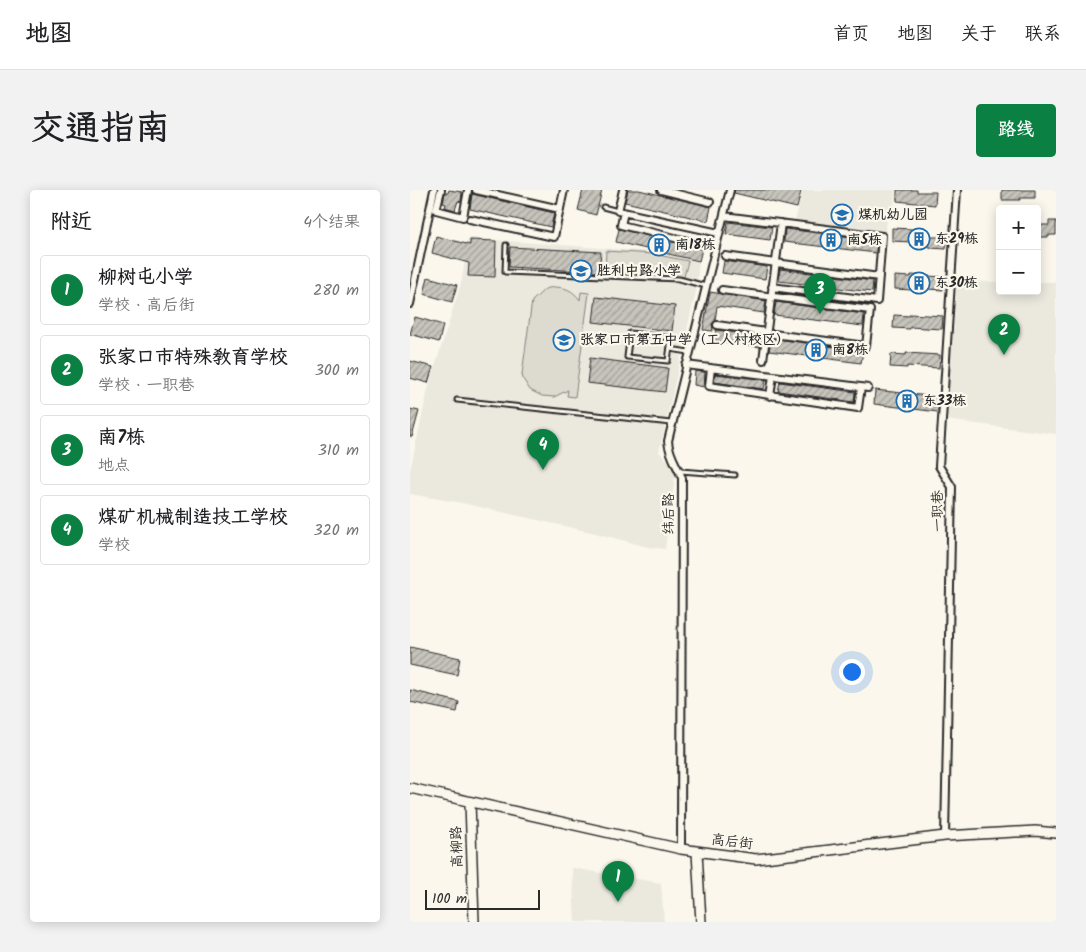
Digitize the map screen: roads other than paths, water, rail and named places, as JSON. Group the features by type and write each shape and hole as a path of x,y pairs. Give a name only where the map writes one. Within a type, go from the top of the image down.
{"street":[{"path":"410,304 434,190"},
{"path":"441,190 436,210 462,217 467,190"},
{"path":"476,190 560,209"},
{"path":"470,219 554,237 564,190"},
{"path":"623,190 621,225 700,244"},
{"path":"661,190 710,202"},
{"name":"纬后路","path":"681,849 682,478 671,458 668,441 730,190"},
{"name":"一职巷","path":"945,836 952,486 939,466 957,190"},
{"path":"621,211 719,234"},
{"path":"724,216 882,236 877,301 772,287"},
{"path":"663,235 666,222"},
{"path":"763,360 769,333 772,287 781,223"},
{"path":"725,256 879,276"},
{"path":"717,325 866,346 870,310 722,290"},
{"path":"686,365 711,368 773,376 864,387 858,408 709,386 711,368"},
{"path":"770,396 773,376"},
{"name":"高后街","path":"410,788 681,849 756,859 945,836 1034,831 1056,833"},
{"name":"高柳路","path":"470,802 474,922"},
{"path":"697,852 701,922"}],"lane":[{"path":"603,207 621,211"},
{"path":"506,245 505,272 679,279 706,286"},
{"path":"630,334 671,338 670,350 668,361 627,357 630,334"},
{"path":"670,350 689,352"},
{"path":"457,400 672,423"},
{"path":"679,471 734,475"}],"place":[{"name":"煤机幼儿园","path":"842,215"},
{"name":"东29栋","path":"919,239"},
{"name":"南5栋","path":"831,240"},
{"name":"南18栋","path":"659,245"},
{"name":"胜利中路小学","path":"581,271"},
{"name":"东30栋","path":"919,283"},
{"name":"南7栋","path":"820,314"},
{"name":"张家口市第五中学（工人村校区）","path":"564,340"},
{"name":"南8栋","path":"816,350"},
{"name":"张家口市特殊教育学校","path":"1004,355"},
{"name":"东33栋","path":"907,401"},
{"name":"煤矿机械制造技工学校","path":"543,470"},
{"name":"柳树屯小学","path":"618,902"}]}
